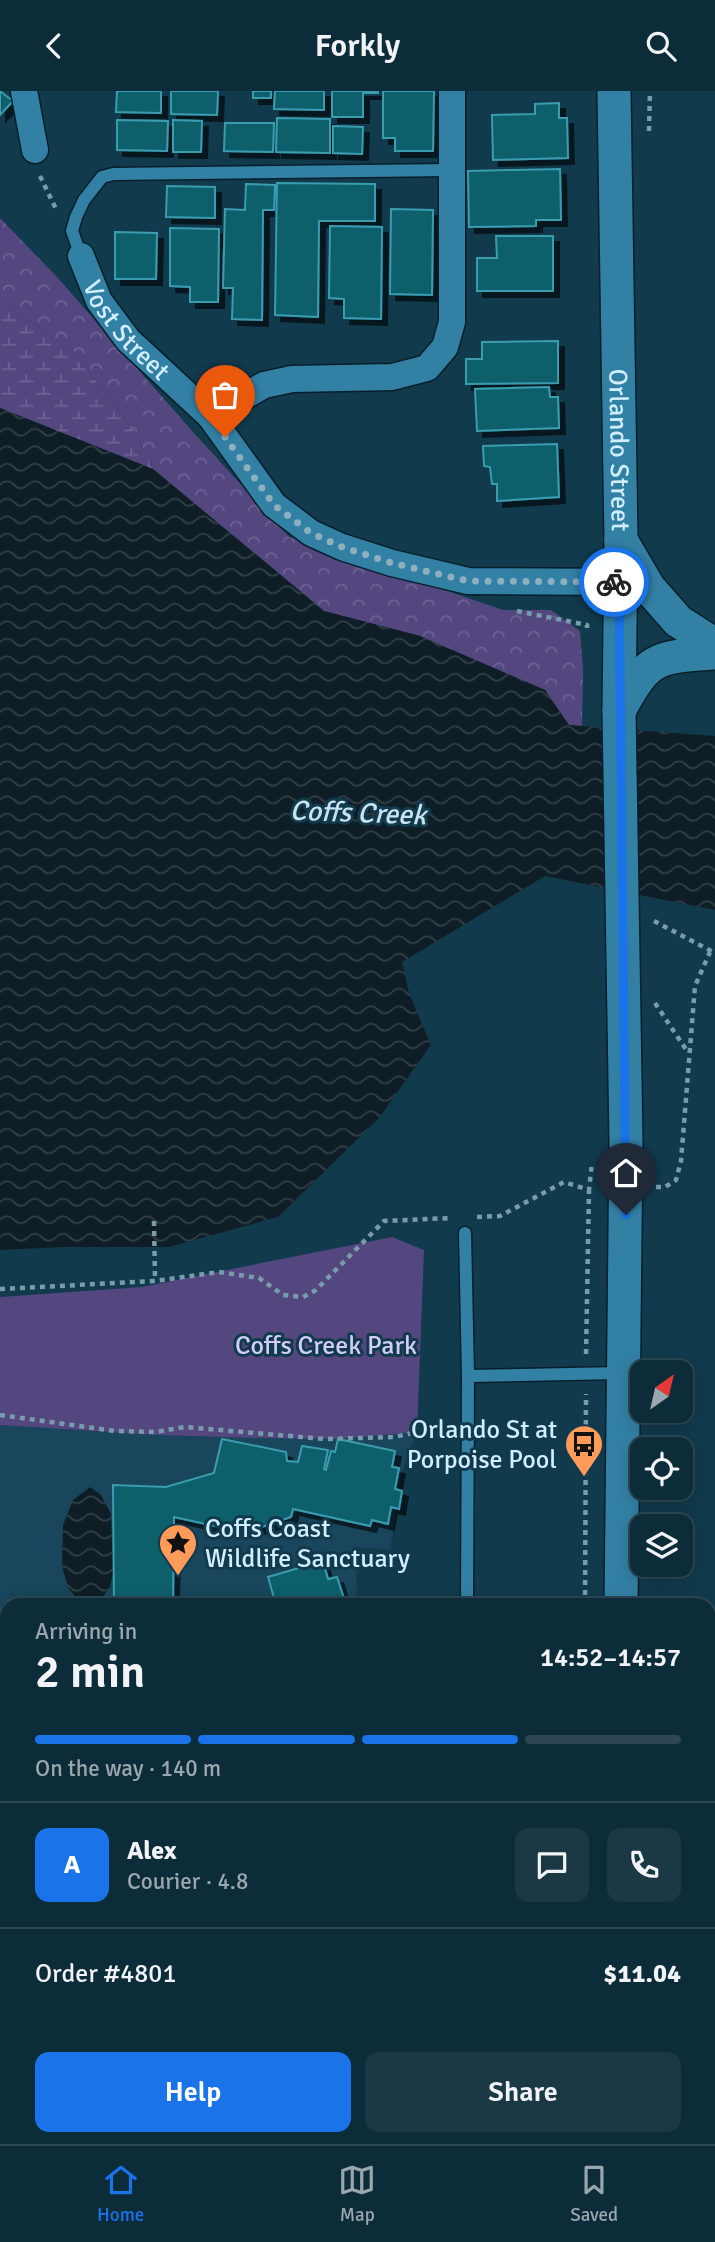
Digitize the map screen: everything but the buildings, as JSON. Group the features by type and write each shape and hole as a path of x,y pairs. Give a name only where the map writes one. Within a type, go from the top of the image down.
{"street":[{"path":"24,91 37,160"},
{"path":"210,416 264,385 292,379 392,377 427,368 445,347 452,322 452,91"},
{"name":"Orlando Street","path":"614,91 621,540 619,711 633,909 626,1141 621,1598"},
{"name":"Vost Street","path":"81,255 99,301 128,340 210,416 274,505 311,533 342,547 392,563 468,581 619,582"},
{"path":"621,540 649,588 678,621 715,645"},
{"path":"619,711 636,679 654,662 678,656 715,653"}],"lane":[{"path":"81,255 72,231 76,217 84,200 102,177 113,174 451,170"},
{"path":"465,1233 468,1376 467,1598"},
{"path":"468,1376 624,1373"}],"path":[{"path":"37,160 43,182 58,213"},
{"path":"513,611 587,625 587,638"},
{"path":"633,909 712,952 695,986 681,1161 676,1180 665,1187"},
{"path":"466,1217 500,1216 564,1182 589,1190 592,1162"},
{"path":"0,1289 155,1281 219,1272 259,1278 283,1295 303,1297 316,1290 384,1221 455,1218"},
{"path":"154,1221 155,1281"},
{"path":"0,1415 115,1431 155,1432 185,1427 324,1439 394,1437 417,1432"}],"shaded area":[{"name":"Coffs Coast Wildlife Sanctuary","path":"0,1425 260,1438 338,1439 417,1432 401,1474 390,1550 356,1547 357,1598 0,1598"}],"green space":[{"path":"0,218 57,277 289,537 503,610 551,610 580,631 583,670 582,726 568,725 545,690 420,636 324,611 153,469 134,430 73,351 0,301"},
{"path":"0,301 73,351 134,430 153,469 0,408"},
{"name":"Coffs Creek Park","path":"392,1237 424,1250 417,1432 338,1439 260,1438 0,1425 0,1297 142,1287"}],"water":[{"name":"Coffs Creek","path":"0,408 153,469 324,611 420,636 545,690 569,725 715,736 715,910 545,876 402,962 409,993 431,1045 379,1118 278,1217 169,1247 0,1250"},
{"path":"90,1487 101,1495 111,1514 113,1573 110,1587 102,1598 77,1598 68,1588 62,1566 63,1525 73,1500"}],"way so far":[{"path":"225,437 274,505 311,533 342,547 392,563 468,581 614,582"}],"place":[{"name":"Orlando St at Porpoise Pool","path":"584,1478"},
{"name":"Coffs Coast Wildlife Sanctuary","path":"178,1577"}],"route":[{"path":"614,582 619,582 626,1215"}]}
